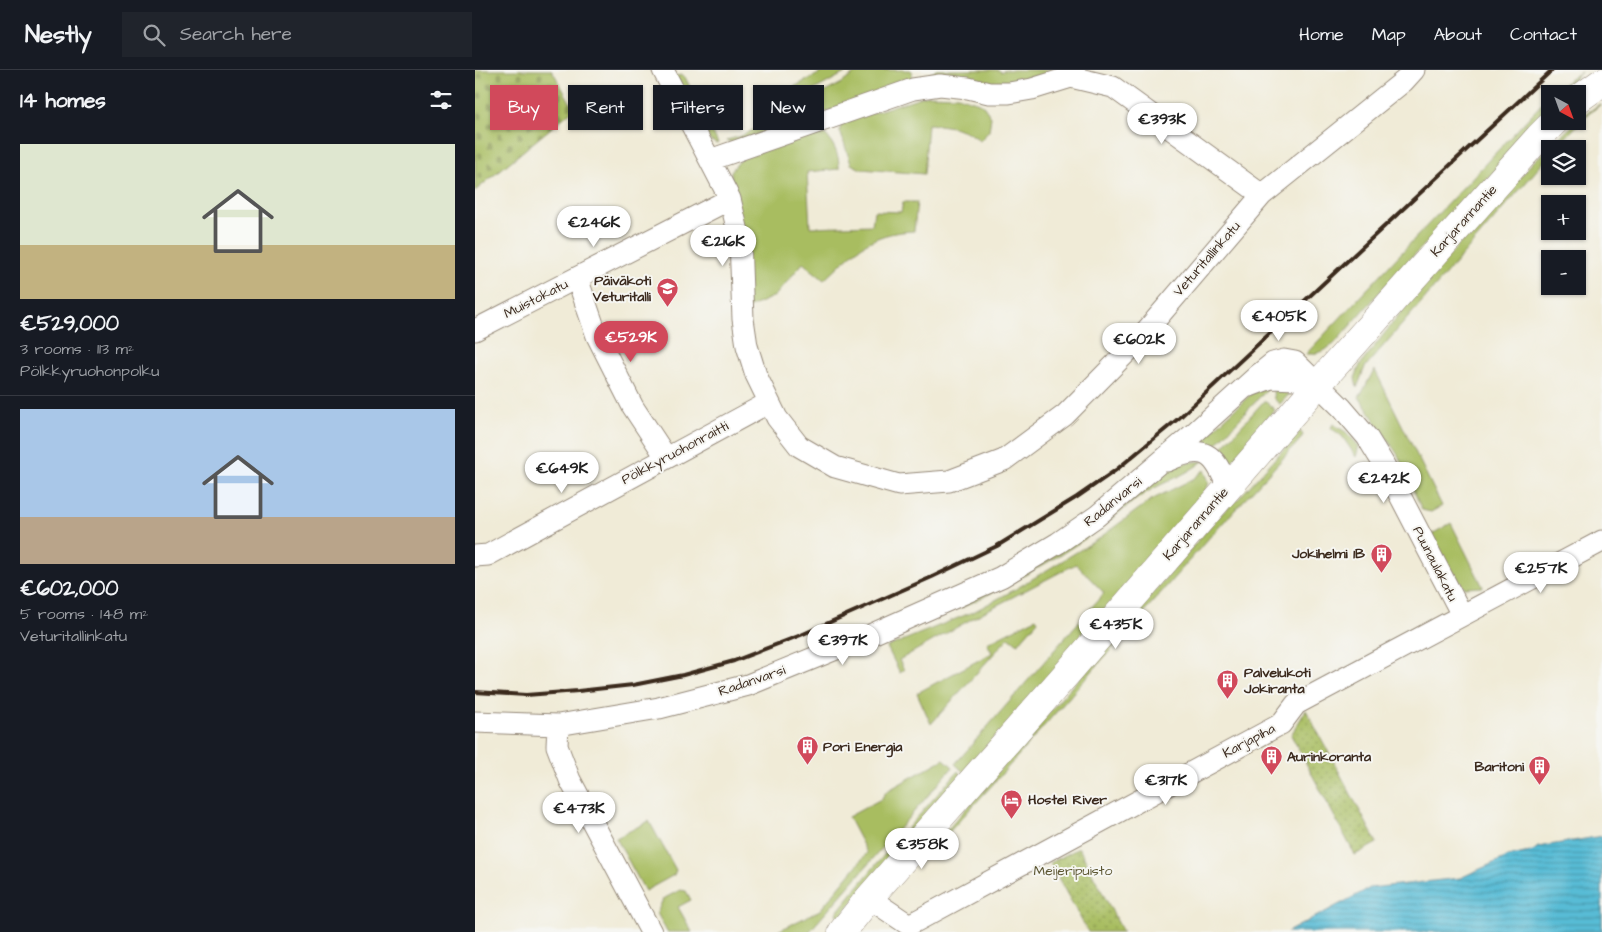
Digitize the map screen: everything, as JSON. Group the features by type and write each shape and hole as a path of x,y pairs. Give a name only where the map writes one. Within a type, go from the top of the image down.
{"main road":[{"path":"1586,94 1602,82"},
{"name":"Karjarannantie","path":"842,932 869,898 1318,384 1546,130"}],"street":[{"name":"Veturitallinkatu","path":"663,70 730,199 740,240 743,319 747,346 768,403 799,446 835,468 899,485 949,481 1004,460 1065,415 1135,344 1261,195 1404,81 1414,70"},
{"path":"710,160 913,89 940,85 968,88 989,93 1009,93 1032,89 1071,77 1113,87 1261,195"},
{"name":"Muistokatu","path":"475,330 730,199"},
{"path":"577,278 597,336 633,407 666,457"},
{"name":"Radanvarsi","path":"475,722 559,725 659,708 748,685 870,635 1001,577 1058,543 1097,516 1158,465 1273,363 1284,360 1295,362 1318,384"},
{"name":"Puunaulakatu","path":"1318,384 1348,414 1371,443 1462,615 1602,541"},
{"name":"Pölkkyruohonraitti","path":"475,556 488,555 768,403"},
{"name":"Radanvarsi","path":"1158,465 1192,452 1210,456 1221,470 1228,488"},
{"name":"Karjapiha","path":"869,898 893,925 909,925 1281,724 1296,704 1462,615"},
{"path":"559,725 557,746 570,780 651,932"}],"green space":[{"path":"475,70 552,70 568,98 568,114 558,122 558,85 490,85 490,130 549,130 475,191"},
{"path":"826,70 848,70 823,85 798,85"},
{"path":"859,70 912,71 912,84 824,113 824,92 842,83"},
{"path":"936,70 999,70 1001,72 1005,70 1056,70 1056,74 1022,85 934,80 930,74"},
{"path":"1581,72 1569,85 1563,84"},
{"path":"682,75 689,85 680,85 675,76"},
{"path":"927,95 958,96 982,104 991,117 989,131 980,141 962,130 928,124 924,174 861,169 851,164 840,131 841,123"},
{"path":"1600,104 1601,104 1586,116 1586,114"},
{"path":"1541,105 1541,120 1460,210 1402,267 1334,344 1317,353 1306,354"},
{"path":"704,130 712,130 718,143 709,140"},
{"path":"753,130 771,130 731,143 727,140"},
{"path":"821,130 835,148 839,169 807,172 810,227 872,225 874,211 901,212 903,202 917,202 914,231 885,235 863,245 824,280 803,263 775,296 748,308 731,191 731,171 743,157"},
{"path":"1568,130 1573,130 1563,140 1557,140"},
{"path":"1541,155 1541,165 1365,367 1357,388 1355,378 1360,365 1415,294"},
{"path":"1375,370 1442,506 1431,512 1422,510 1398,455 1359,397"},
{"path":"1269,387 1212,449 1199,443 1252,393"},
{"path":"1278,387 1292,391 1280,404 1274,399 1273,392"},
{"path":"1263,402 1266,402 1275,410 1230,465 1218,452"},
{"path":"1333,424 1346,432 1359,446 1356,457 1342,436 1331,428"},
{"path":"1300,431 1303,435 1300,440 1209,538 994,783 939,843 937,842 1220,515 1239,498"},
{"path":"1203,461 1147,492 1095,532 1062,553 959,609 959,606 1095,529 1176,464"},
{"path":"1204,470 1209,482 1204,496 966,774 955,764 1104,593 1076,564 984,612 899,660 904,670 900,673 887,647 975,611 1014,590 1098,539 1151,500 1193,479"},
{"path":"1451,523 1483,587 1465,588 1448,571 1432,534"},
{"path":"1036,618 1038,621 1018,644 1009,637 931,724 917,693 992,653 987,643"},
{"path":"1306,710 1377,843 1355,855 1291,735"},
{"path":"944,759 953,767 809,932 776,932 820,910 867,853 848,817 881,799 887,791"},
{"path":"958,771 963,777 839,918 836,913"},
{"path":"649,821 676,870 674,875 645,891 616,838"},
{"name":"Meijeripuisto","path":"1079,848 1123,932 1088,932 1050,863"},
{"path":"680,890 686,891 691,900 678,907 692,932 667,932 657,913 663,899"}],"water":[{"path":"1602,836 1602,932 1287,932 1370,888 1460,878 1507,857 1533,851 1538,847"}],"railway":[{"path":"475,692 526,695 633,685 683,675 734,661 801,635 997,546 1077,497 1116,470 1179,418 1552,70"}],"place":[{"name":"Päiväkoti Veturitalli","path":"667,308"},
{"name":"Jokihelmi 1B","path":"1381,573"},
{"name":"Palvelukoti Jokiranta","path":"1228,700"},
{"name":"Pori Energia","path":"807,766"},
{"name":"Aurinkoranta","path":"1271,776"},
{"name":"Baritoni","path":"1540,786"},
{"name":"Hostel River","path":"1012,819"}]}
